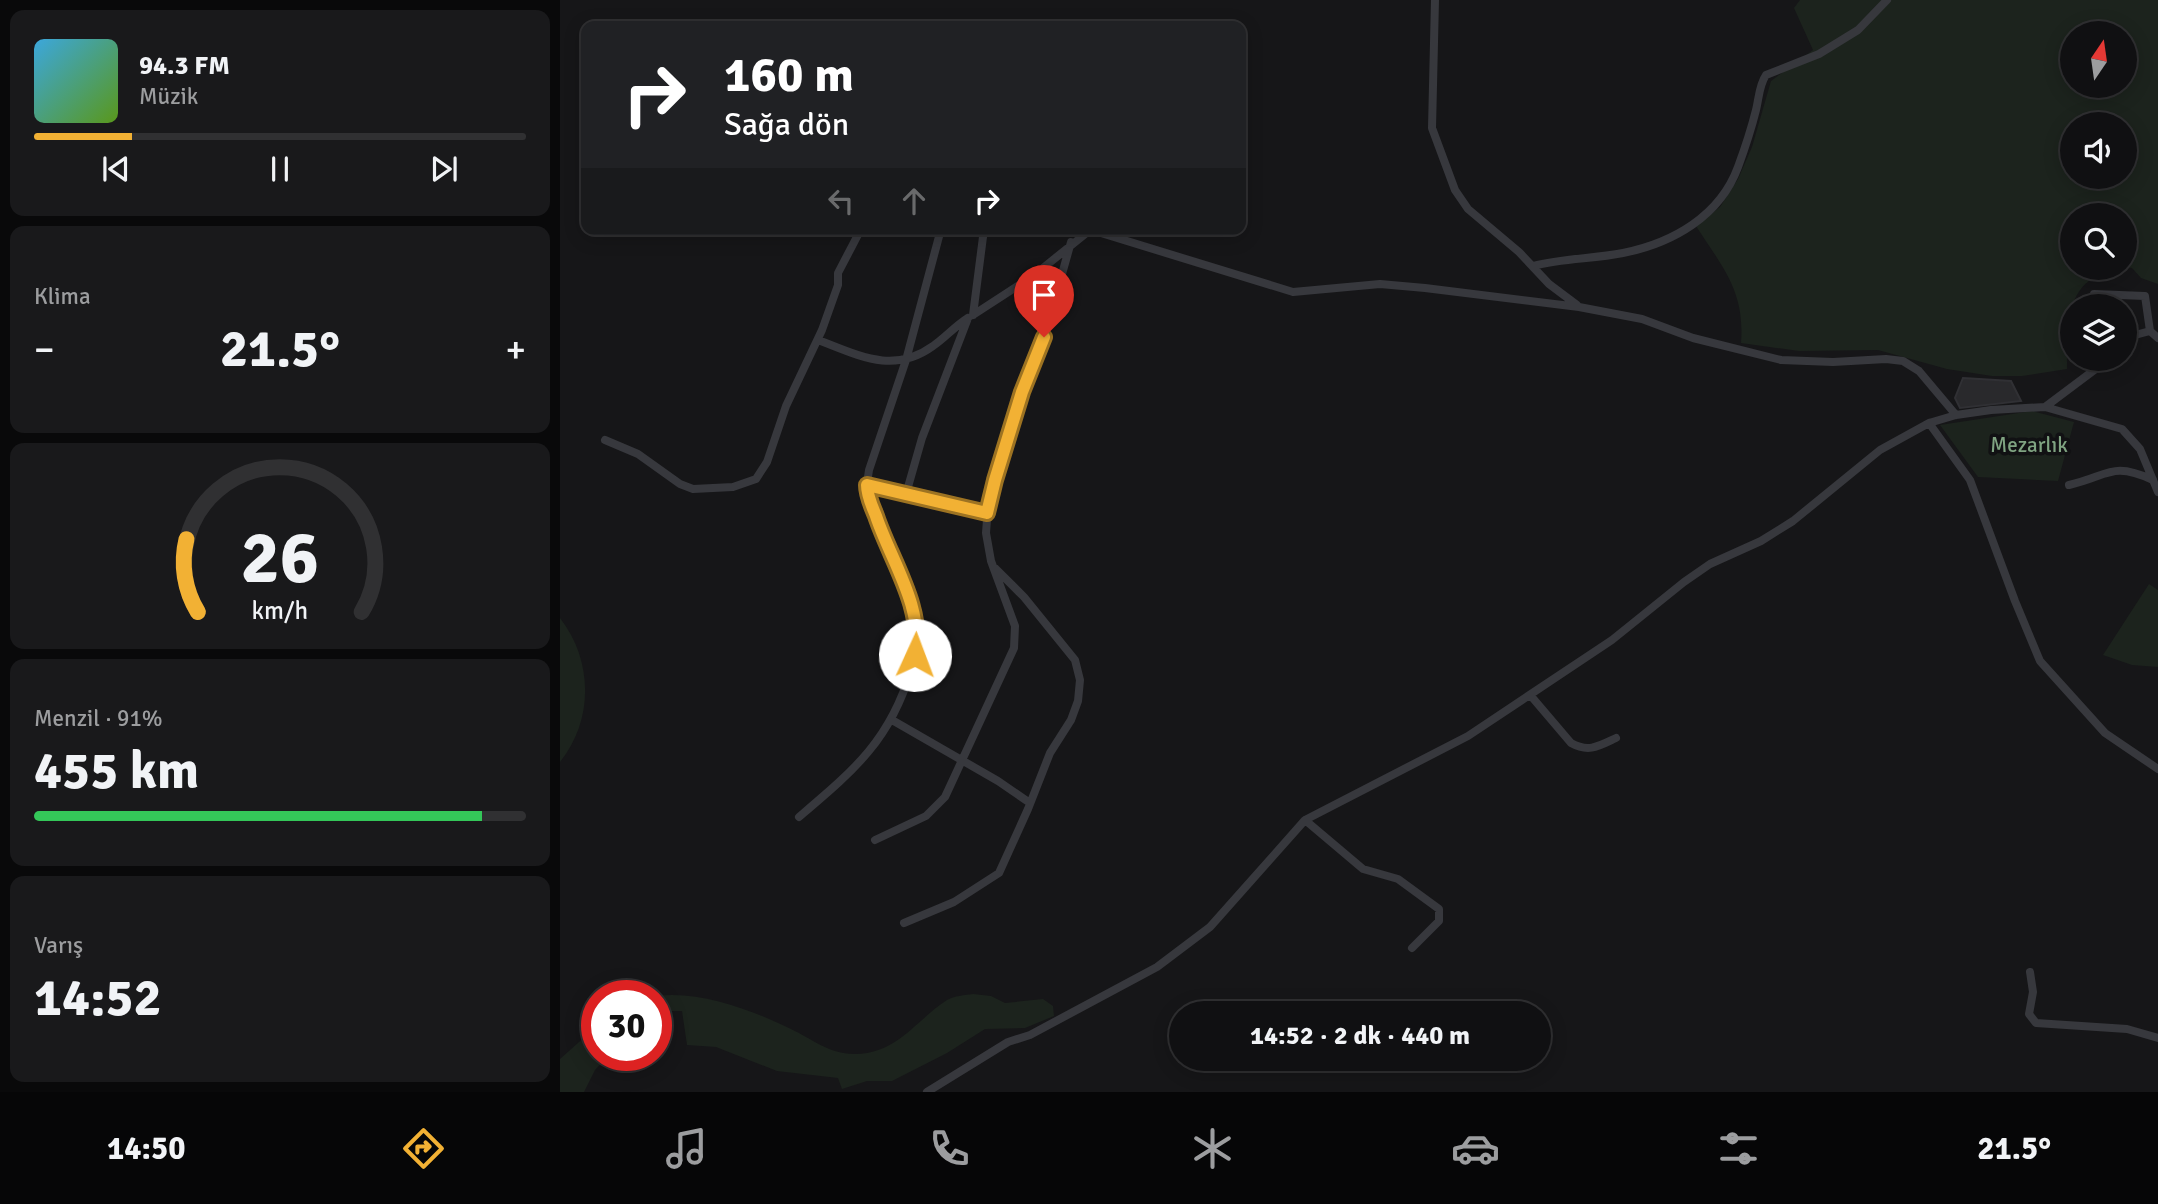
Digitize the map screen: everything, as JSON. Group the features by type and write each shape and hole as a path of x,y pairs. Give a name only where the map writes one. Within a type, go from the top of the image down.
{"street":[{"path":"1435,0 1432,128 1455,190 1468,209 1533,266 1549,284 1579,307"},
{"path":"1533,266 1626,253 1693,227 1715,207 1733,181 1766,75 1819,54 1858,30 1887,0"},
{"path":"605,440 638,454 686,487 706,490 746,484 756,479 764,468 786,406 818,340 838,285 838,273 858,235"},
{"path":"799,817 874,747 892,720 915,655 917,625 880,528 867,485 869,470 906,360 939,235"},
{"path":"983,235 973,315 1033,276 1081,235"},
{"path":"1105,235 1293,292 1380,285 1579,307 1642,319 1692,338 1781,360 1903,361 1919,371 1956,415"},
{"path":"875,840 926,816 952,785 1015,643 1014,621 994,567 986,533 987,513 1027,377 1048,324 1071,243"},
{"path":"2137,296 2145,296 2150,331 2158,338"},
{"path":"818,340 888,363 906,360 933,346 968,318 922,438 906,494"},
{"path":"2137,336 2150,331"},
{"path":"2045,408 2087,371"},
{"path":"927,1092 1008,1042 1030,1035 1157,967 1210,927 1305,820 1468,736 1531,696 1612,639 1684,582 1710,565 1761,541 1793,520 1880,450 1930,423 1956,415 2020,407 2045,408 2122,429 2140,449 2158,492"},
{"path":"1930,423 1970,480 2040,661 2105,733 2158,769"},
{"path":"2069,485 2111,470 2131,470 2153,480"},
{"path":"867,485 987,513"},
{"path":"904,923 942,908 994,878 1005,862 1050,753 1075,710 1080,691 1080,674 1076,660 1024,597 994,567"},
{"path":"1531,696 1571,743 1578,747 1594,749 1616,738"},
{"path":"892,720 1030,803"},
{"path":"1305,820 1363,869 1398,879 1439,909 1439,920 1412,948"},
{"path":"2030,972 2033,992 2029,1014 2036,1023 2127,1029 2158,1038"}],"green space":[{"path":"1800,0 2158,0 2158,284 2141,278 2137,274 2137,203 2060,203 2060,280 2091,280 2078,294 2060,294 2060,370 2022,376 1992,376 1947,369 1878,350 1799,351 1741,343 1736,294 1696,226 1720,207 1738,179 1752,147 1771,81 1813,50 1794,8"},
{"name":"Mezarlık","path":"2032,411 2074,422 2058,481 1978,477 1940,425"},
{"path":"2149,584 2158,590 2158,667 2132,665 2103,655"},
{"path":"560,618 579,652 585,690 579,728 560,762"},
{"path":"973,994 991,996 1005,1003 1043,999 1053,1006 1054,1016 1025,1028 985,1029 947,1053 892,1081 867,1081 842,1089 838,1078 777,1071 716,1047 687,1045 682,1011 672,1011 672,995 708,999 760,1015 838,1052 856,1054 884,1048 895,1042 936,1008 956,997"},
{"path":"581,1040 581,1071 594,1071 584,1092 560,1092 560,1059"}],"building":[{"path":"1963,378 2011,381 2021,401 1960,408 1955,398"}],"route":[{"path":"915,655 918,633 915,616 880,528 867,485 987,513 1022,392 1044,337"}]}
